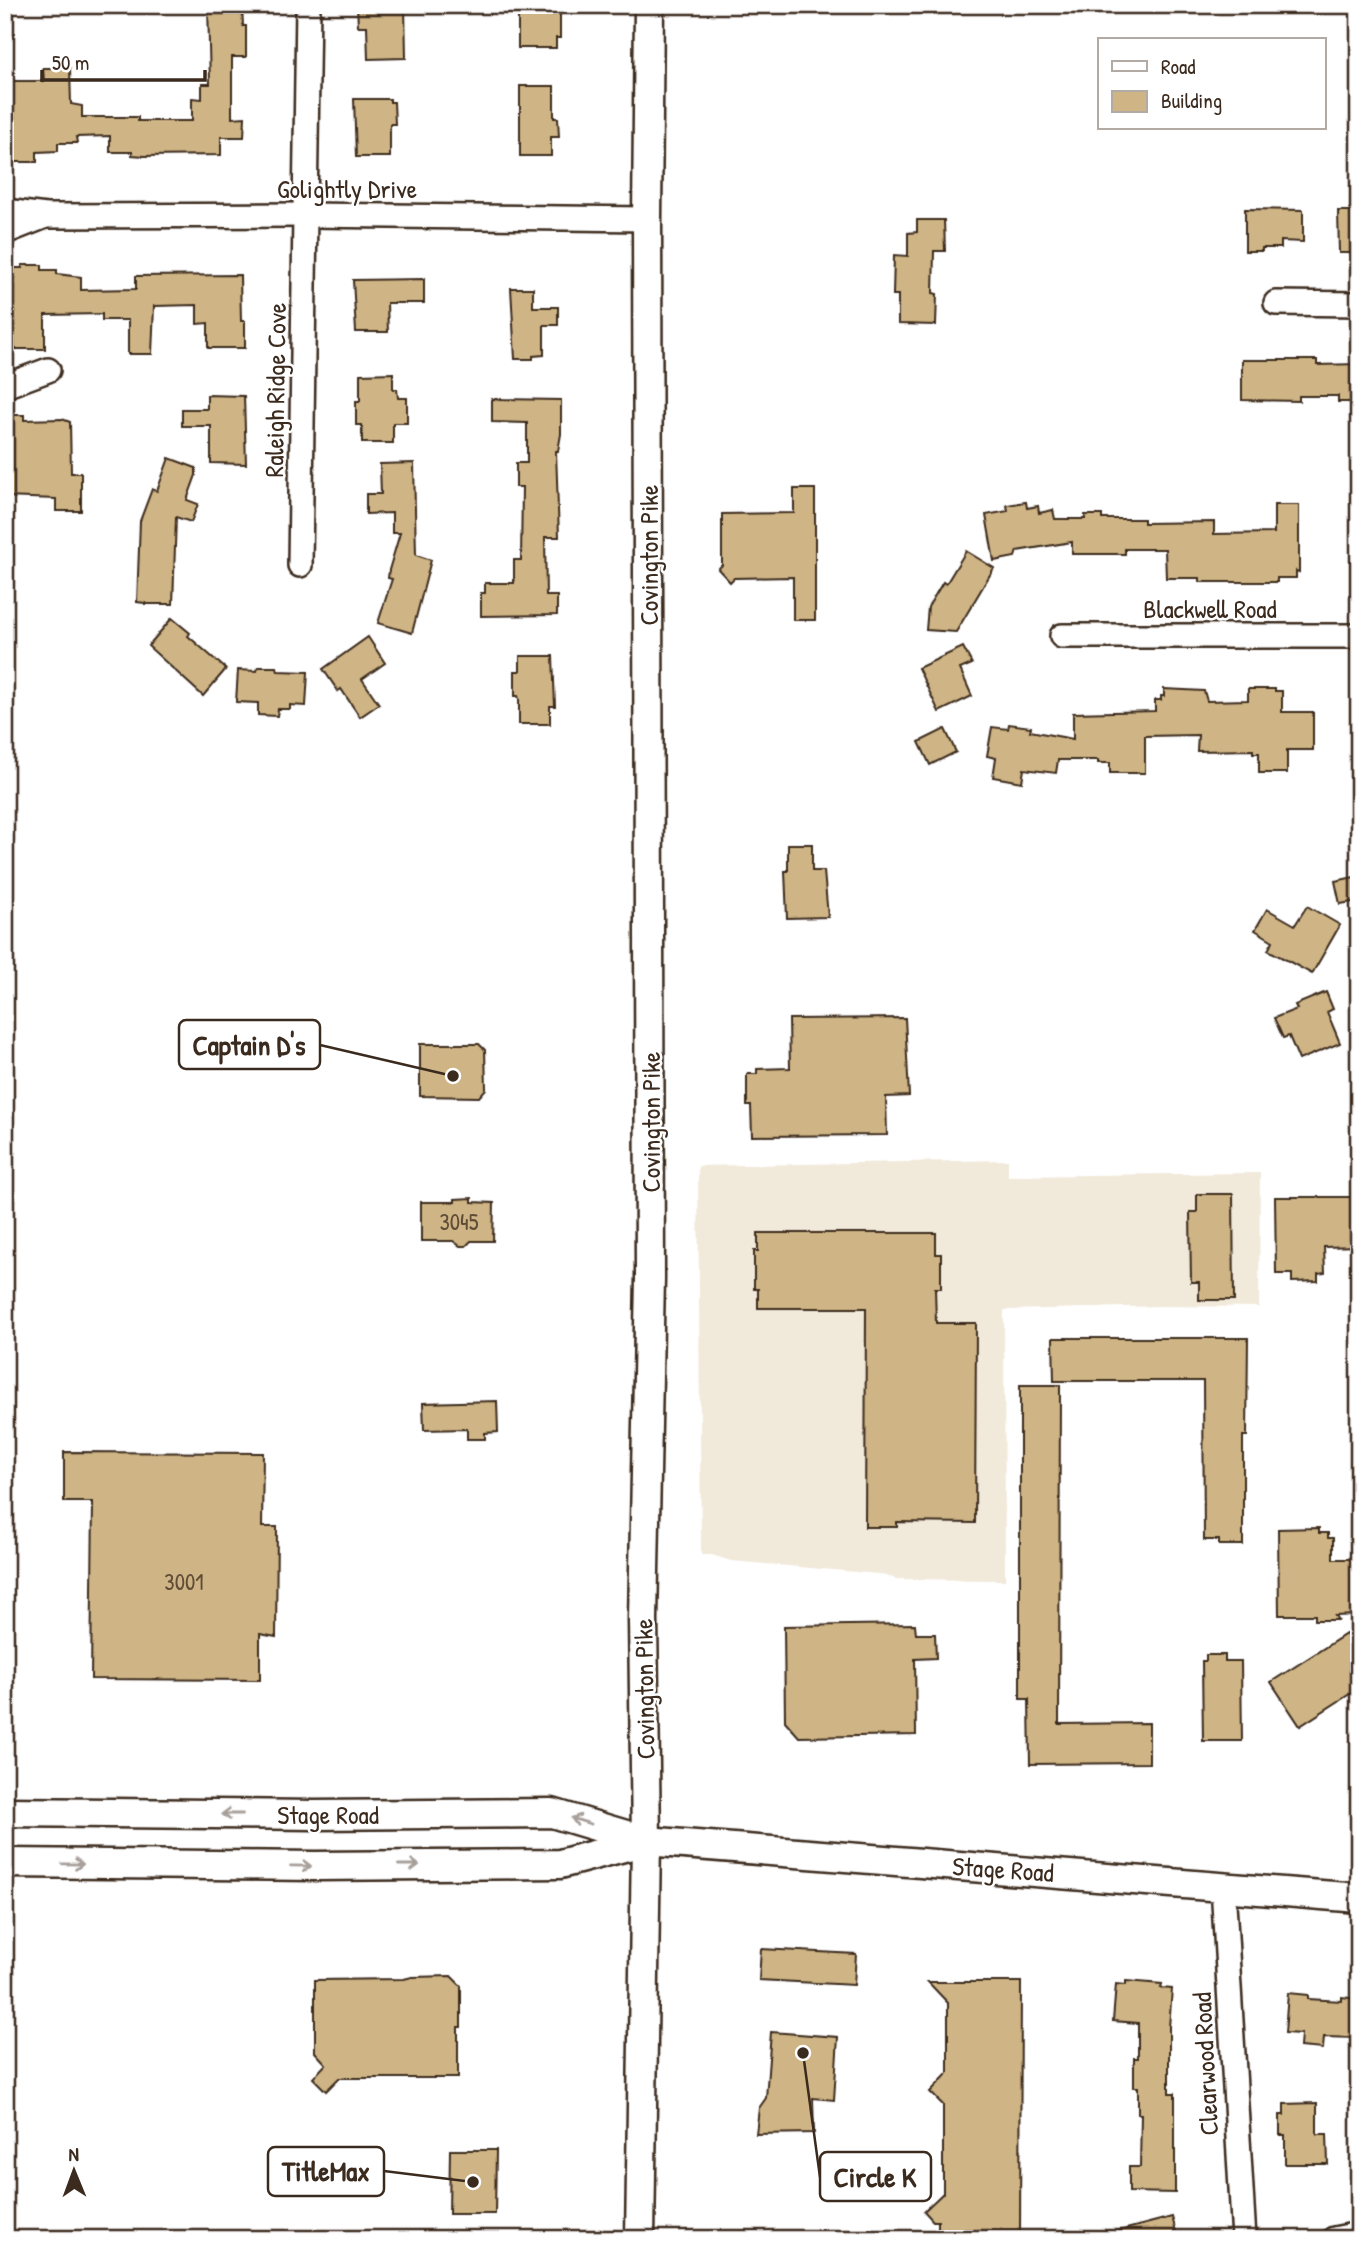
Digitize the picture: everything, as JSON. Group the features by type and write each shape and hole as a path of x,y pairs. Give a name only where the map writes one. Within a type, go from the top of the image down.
{"main road":[{"name":"Covington Pike","path":"640,2239 646,1841 643,1619 650,1278 647,219 649,5"},
{"name":"Stage Road","path":"5,1812 315,1815 552,1813 646,1841 1359,1898"},
{"name":"Stage Road","path":"5,1863 315,1866 560,1864 646,1841"}],"street":[{"name":"Raleigh Ridge Cove","path":"300,565 308,5"},
{"path":"5,211 46,216"},
{"name":"Golightly Drive","path":"46,216 306,215 647,219"},
{"path":"5,232 46,216"},
{"path":"1276,303 1359,304"},
{"path":"5,386 48,370"},
{"name":"Blackwell Road","path":"1062,636 1359,636"},
{"name":"Clearwood Road","path":"1223,1886 1244,2239"},
{"path":"1334,2239 1359,2234"}],"shaded area":[{"path":"1008,1160 1008,1176 1260,1173 1259,1307 1161,1306 1004,1310 1005,1580 897,1579 879,1574 731,1561 712,1555 701,1555 698,1166"}],"building":[{"path":"208,5 242,5 243,26 246,26 246,57 232,57 232,118 245,117 244,137 221,137 221,155 132,155 132,152 110,152 110,136 76,137 77,143 58,143 58,151 37,152 37,162 5,162 5,81 44,81 43,68 70,68 71,104 82,106 82,117 192,121 192,98 202,99 202,84 210,84"},
{"path":"357,5 405,5 406,58 368,59 367,26 358,26"},
{"path":"525,5 560,5 560,38 556,38 556,48 518,48 518,10 525,10"},
{"path":"520,86 554,86 554,118 558,118 559,137 551,137 551,156 520,156"},
{"path":"354,99 390,99 390,102 394,102 395,124 390,124 390,157 356,157"},
{"path":"1245,209 1303,210 1303,242 1281,241 1281,248 1245,251"},
{"path":"1338,211 1359,211 1359,253 1339,253"},
{"path":"917,220 944,220 945,251 934,251 933,293 937,294 936,325 898,324 898,295 893,295 894,255 908,256 908,233 917,232"},
{"path":"22,265 42,265 42,270 57,270 57,274 81,277 81,290 136,289 136,276 240,275 241,321 245,321 245,348 208,348 208,323 197,324 197,305 154,306 152,354 128,354 128,320 102,320 102,314 45,315 45,349 15,349 5,352 5,273 10,272 10,268 22,268"},
{"path":"424,279 424,303 387,303 388,332 356,332 353,280"},
{"path":"511,288 533,288 533,307 558,307 558,325 544,325 544,355 533,356 533,359 515,359"},
{"path":"1242,360 1317,360 1317,365 1359,364 1359,402 1338,402 1338,396 1299,396 1299,401 1242,400"},
{"path":"393,373 393,389 397,389 398,398 407,398 407,423 393,423 393,443 362,443 362,425 356,425 356,401 360,401 360,374"},
{"path":"207,395 244,396 246,464 211,463 211,426 182,426 182,409 207,409"},
{"path":"492,399 561,400 561,434 556,451 559,537 545,537 546,596 557,596 557,615 481,616 481,593 485,593 485,583 514,583 514,560 521,560 522,487 516,487 516,463 527,463 527,423 492,422"},
{"path":"5,415 24,415 24,420 62,419 70,422 71,473 81,473 81,511 56,511 56,499 5,497"},
{"path":"169,458 196,468 187,500 198,504 191,522 176,517 173,604 145,604 137,602 140,521 152,489 157,491"},
{"path":"414,463 416,555 431,560 412,633 378,623 392,579 388,578 389,570 400,533 392,533 392,513 366,514 366,494 381,494 380,464"},
{"path":"794,489 815,489 815,620 793,620 793,577 734,578 730,582 718,569 722,565 722,514 794,513"},
{"path":"1026,502 1027,508 1038,506 1039,513 1053,510 1055,519 1085,519 1085,515 1102,515 1102,519 1144,519 1144,523 1214,522 1214,534 1274,533 1274,505 1299,505 1299,572 1296,571 1296,578 1277,578 1277,582 1200,582 1200,578 1166,578 1165,549 1125,549 1125,554 1072,554 1072,542 1017,551 1015,557 994,561 986,515 1008,511 1007,505"},
{"path":"966,551 994,568 956,632 926,630 928,607"},
{"path":"172,618 190,633 188,636 226,669 203,696 148,646"},
{"path":"368,637 385,663 362,679 379,704 360,717 323,669"},
{"path":"963,647 972,664 960,669 972,696 939,712 918,668"},
{"path":"520,656 553,656 555,706 550,706 550,724 519,724 515,671 520,671"},
{"path":"258,667 308,672 306,706 290,705 290,709 278,709 277,716 258,715 258,703 236,702 238,670 257,671"},
{"path":"1164,689 1204,691 1207,701 1248,700 1248,689 1282,691 1282,712 1313,712 1313,750 1287,750 1287,773 1259,773 1259,753 1253,753 1253,750 1197,751 1198,735 1145,736 1145,773 1110,773 1110,763 1098,763 1098,760 1058,760 1056,773 1024,769 1022,782 993,777 996,758 987,756 992,727 1008,729 1009,724 1031,727 1030,731 1073,739 1073,713 1155,711 1155,700 1161,700"},
{"path":"945,729 956,752 930,765 919,742"},
{"path":"788,844 812,844 812,871 824,871 828,917 787,918 785,871 788,871"},
{"path":"1359,876 1359,901 1340,904 1335,881"},
{"path":"1307,906 1340,925 1312,974 1268,950 1273,941 1255,930 1267,909 1295,925"},
{"path":"1326,992 1333,1009 1327,1012 1340,1043 1299,1060 1289,1036 1283,1038 1274,1018 1297,1009 1295,1005"},
{"path":"905,1018 909,1096 886,1097 887,1135 752,1136 751,1106 747,1106 747,1074 757,1074 757,1069 790,1068 789,1019"},
{"path":"420,1044 479,1044 485,1050 486,1089 479,1097 420,1096"},
{"path":"1197,1194 1233,1194 1234,1300 1199,1300 1199,1282 1191,1282 1190,1212 1197,1212"},
{"path":"1275,1197 1359,1197 1359,1246 1324,1247 1325,1273 1318,1274 1318,1281 1292,1282 1292,1274 1276,1274"},
{"path":"472,1198 472,1202 494,1203 493,1241 471,1241 466,1246 460,1246 453,1241 421,1241 421,1202 455,1202 455,1199"},
{"path":"758,1233 936,1233 936,1254 941,1254 941,1288 935,1288 936,1323 976,1323 975,1523 897,1522 897,1527 865,1527 866,1308 758,1308 758,1289 754,1289 754,1251 758,1251"},
{"path":"1053,1338 1248,1338 1247,1436 1243,1436 1243,1545 1219,1545 1219,1540 1204,1540 1203,1381 1054,1381"},
{"path":"1020,1385 1060,1385 1059,1724 1149,1723 1149,1763 1030,1764 1029,1699 1020,1699"},
{"path":"497,1401 498,1432 485,1433 485,1439 467,1439 467,1429 424,1430 423,1403"},
{"path":"64,1452 263,1453 262,1527 277,1527 276,1637 260,1634 260,1680 91,1679 93,1502 64,1502"},
{"path":"1319,1528 1319,1533 1328,1533 1328,1538 1333,1538 1333,1559 1359,1559 1359,1615 1335,1616 1338,1620 1315,1620 1315,1615 1279,1615 1278,1529"},
{"path":"915,1624 916,1634 935,1634 936,1658 915,1659 916,1735 799,1737 785,1721 784,1626"},
{"path":"1346,1634 1359,1654 1359,1688 1300,1726 1271,1682"},
{"path":"1206,1655 1225,1655 1225,1661 1241,1661 1242,1741 1203,1741 1202,1661 1206,1661"},
{"path":"761,1949 856,1954 854,1985 759,1980"},
{"path":"451,1976 461,1986 458,2078 339,2078 326,2091 313,2078 326,2064 315,2052 315,1980"},
{"path":"1126,1981 1162,1984 1161,1988 1172,1989 1169,2093 1175,2093 1175,2193 1129,2192 1129,2167 1140,2167 1141,2114 1138,2114 1138,2087 1134,2087 1134,2058 1138,2058 1138,2023 1113,2021 1116,1984 1126,1985"},
{"path":"928,1982 1021,1982 1020,2239 938,2239 938,2221 933,2221 924,2211 943,2193 943,2105 930,2092 948,2073 948,2003"},
{"path":"1288,1993 1308,1995 1308,1999 1359,1999 1358,2038 1324,2037 1323,2049 1300,2047 1301,2034 1285,2033"},
{"path":"771,2032 838,2037 834,2100 813,2098 814,2133 756,2134 759,2108 766,2098"},
{"path":"1317,2103 1317,2134 1327,2134 1328,2164 1285,2164 1285,2135 1280,2135 1280,2115 1284,2115 1284,2104"},
{"path":"450,2150 496,2150 495,2214 449,2214"},
{"path":"1172,2217 1178,2239 1112,2239 1111,2233"}],"place":[{"name":"Captain D's","path":"453,1076"},
{"name":"Circle K","path":"803,2053"},
{"name":"TitleMax","path":"473,2182"}]}
